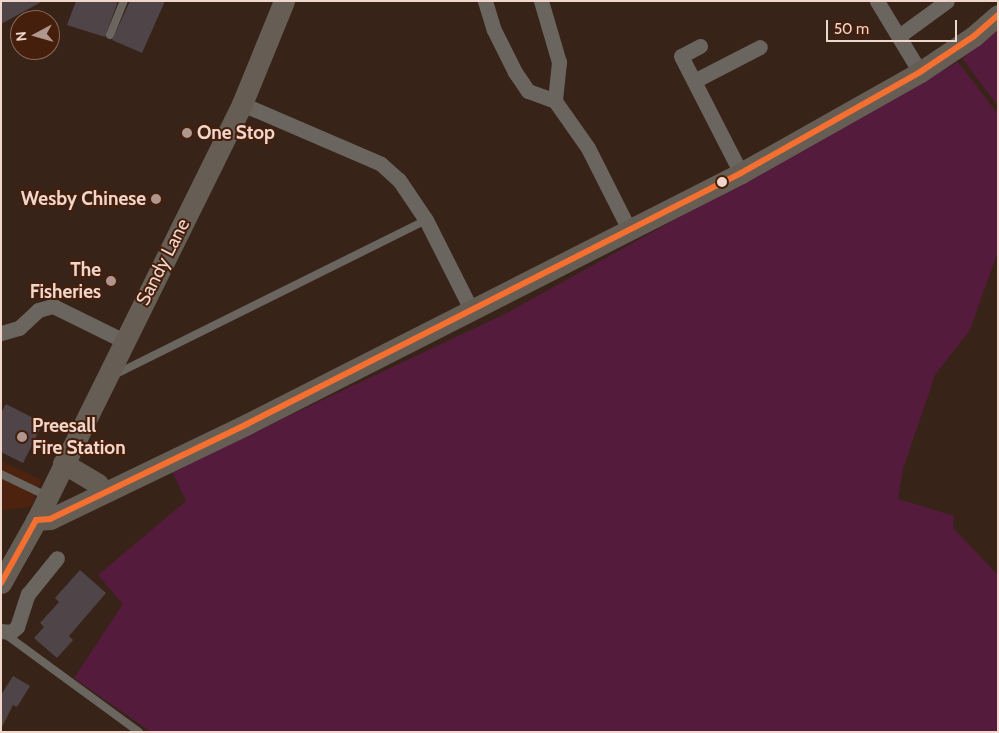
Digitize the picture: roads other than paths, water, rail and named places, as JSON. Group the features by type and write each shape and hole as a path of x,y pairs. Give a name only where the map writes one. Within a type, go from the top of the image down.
{"main road":[{"name":"Sandy Lane","path":"1,583 36,520 122,340 242,104 284,1"},
{"path":"36,520 50,519 472,311 741,173 920,72 967,41 998,15"},
{"path":"63,463 98,484 102,493"}],"street":[{"path":"485,1 504,54 528,91 555,102 588,148 630,231"},
{"path":"541,1 559,62 555,102"},
{"path":"877,1 920,72"},
{"path":"898,36 947,1"},
{"path":"700,46 681,56 741,173"},
{"path":"694,81 760,47"},
{"path":"242,104 381,164 399,180 426,220 472,311"},
{"path":"1,333 19,328 38,310 53,306 122,340"},
{"path":"2,631 11,632 17,627 28,594 57,558"}],"lane":[{"path":"110,36 124,1"},
{"path":"104,380 426,220"},
{"path":"1,474 47,496"},
{"path":"2,631 139,732"}],"place":[{"name":"One Stop","path":"187,133"},
{"name":"Wesby Chinese","path":"156,199"},
{"name":"The Fisheries","path":"111,281"},
{"name":"Preesall Fire Station","path":"22,437"}]}
